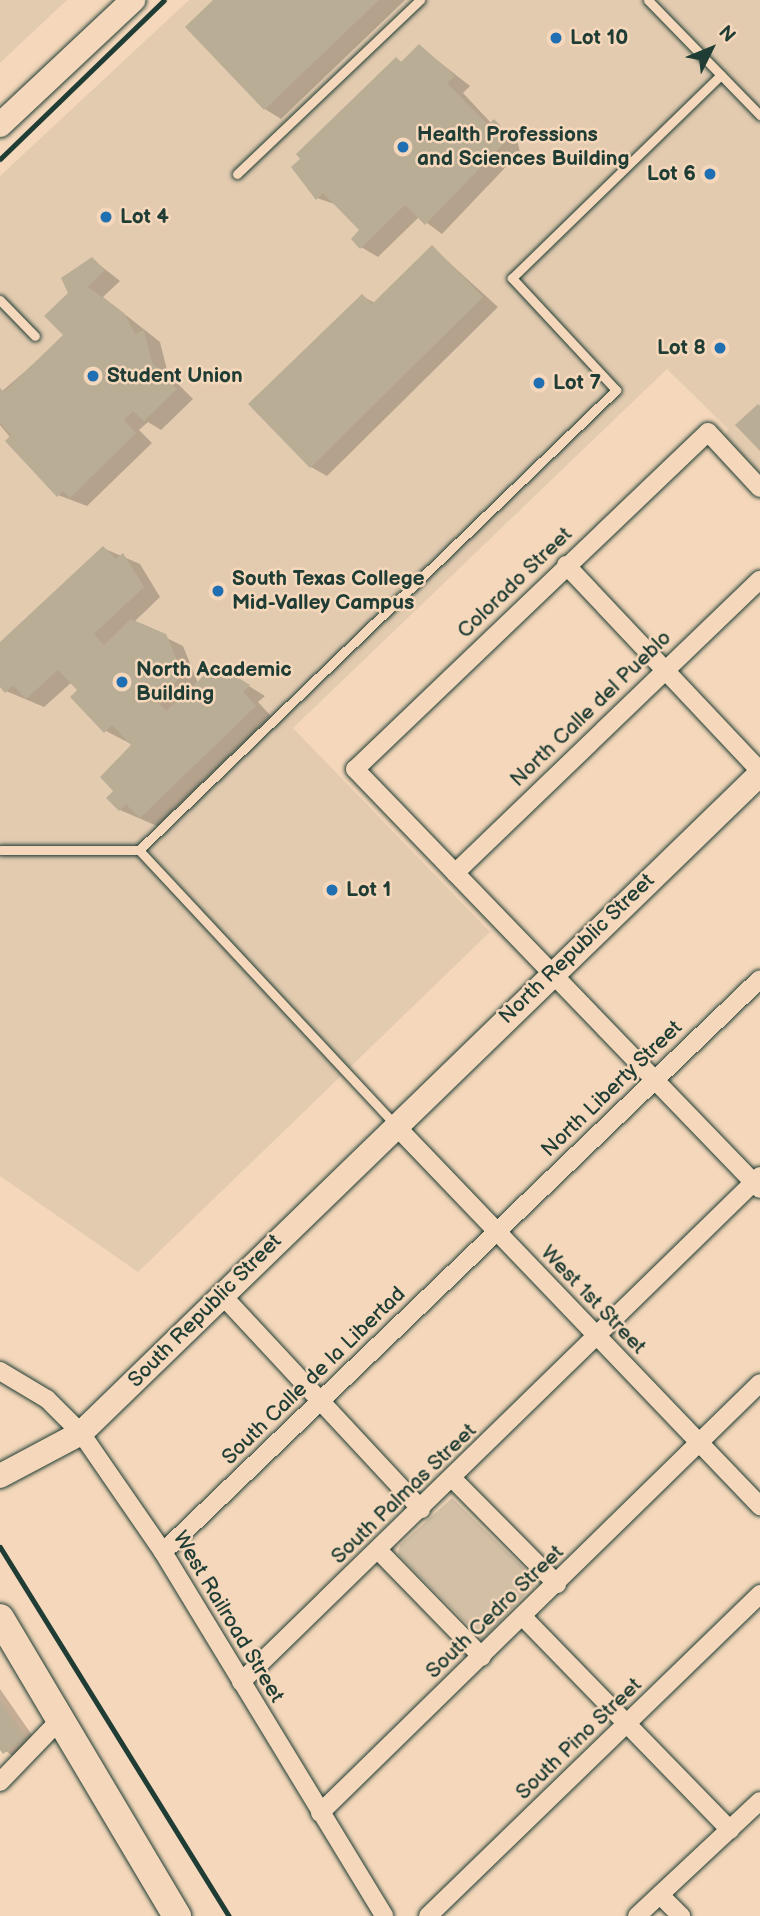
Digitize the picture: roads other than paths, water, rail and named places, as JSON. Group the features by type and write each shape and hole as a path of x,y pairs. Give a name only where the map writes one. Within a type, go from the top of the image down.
{"main road":[{"path":"0,1619 177,1916"}],"street":[{"path":"0,125 134,0"},
{"name":"Colorado Street","path":"455,873 355,769 708,432 760,488"},
{"path":"566,565 760,772"},
{"name":"North Calle del Pueblo","path":"455,873 664,668 760,580"},
{"name":"North Republic Street","path":"395,1125 760,772"},
{"path":"455,873 655,1080 758,1182"},
{"name":"North Liberty Street","path":"495,1233 760,979"},
{"name":"West 1st Street","path":"395,1125 495,1233 760,1506"},
{"name":"South Republic Street","path":"0,1476 82,1433 395,1125"},
{"name":"South Palmas Street","path":"241,1682 599,1339 758,1182"},
{"name":"South Calle de la Libertad","path":"163,1552 495,1233"},
{"path":"221,1294 320,1404 421,1509"},
{"name":"West Railroad Street","path":"0,1371 47,1399 82,1433 163,1552 383,1916"},
{"name":"South Cedro Street","path":"320,1813 760,1383"},
{"path":"453,1479 557,1584"},
{"path":"378,1550 482,1657"},
{"name":"South Pino Street","path":"428,1916 760,1594"},
{"path":"523,1617 730,1830"},
{"path":"0,1782 59,1721"},
{"path":"637,1916 760,1801"},
{"path":"660,1895 681,1916"}],"lane":[{"path":"237,174 421,0"},
{"path":"648,0 760,115"},
{"path":"0,850 139,850 616,390 512,278 721,75"},
{"path":"0,300 35,336"},
{"path":"139,850 395,1125"}],"railway":[{"path":"0,159 164,0"},
{"path":"0,1547 229,1916"}],"place":[{"name":"Lot 10","path":"556,38"},
{"name":"Health Professions and Sciences Building","path":"403,147"},
{"name":"Lot 6","path":"710,174"},
{"name":"Lot 4","path":"106,217"},
{"name":"Lot 8","path":"720,348"},
{"name":"Student Union","path":"93,376"},
{"name":"Lot 7","path":"539,383"},
{"name":"South Texas College Mid-Valley Campus","path":"218,591"},
{"name":"North Academic Building","path":"122,682"},
{"name":"Lot 1","path":"332,890"}]}
